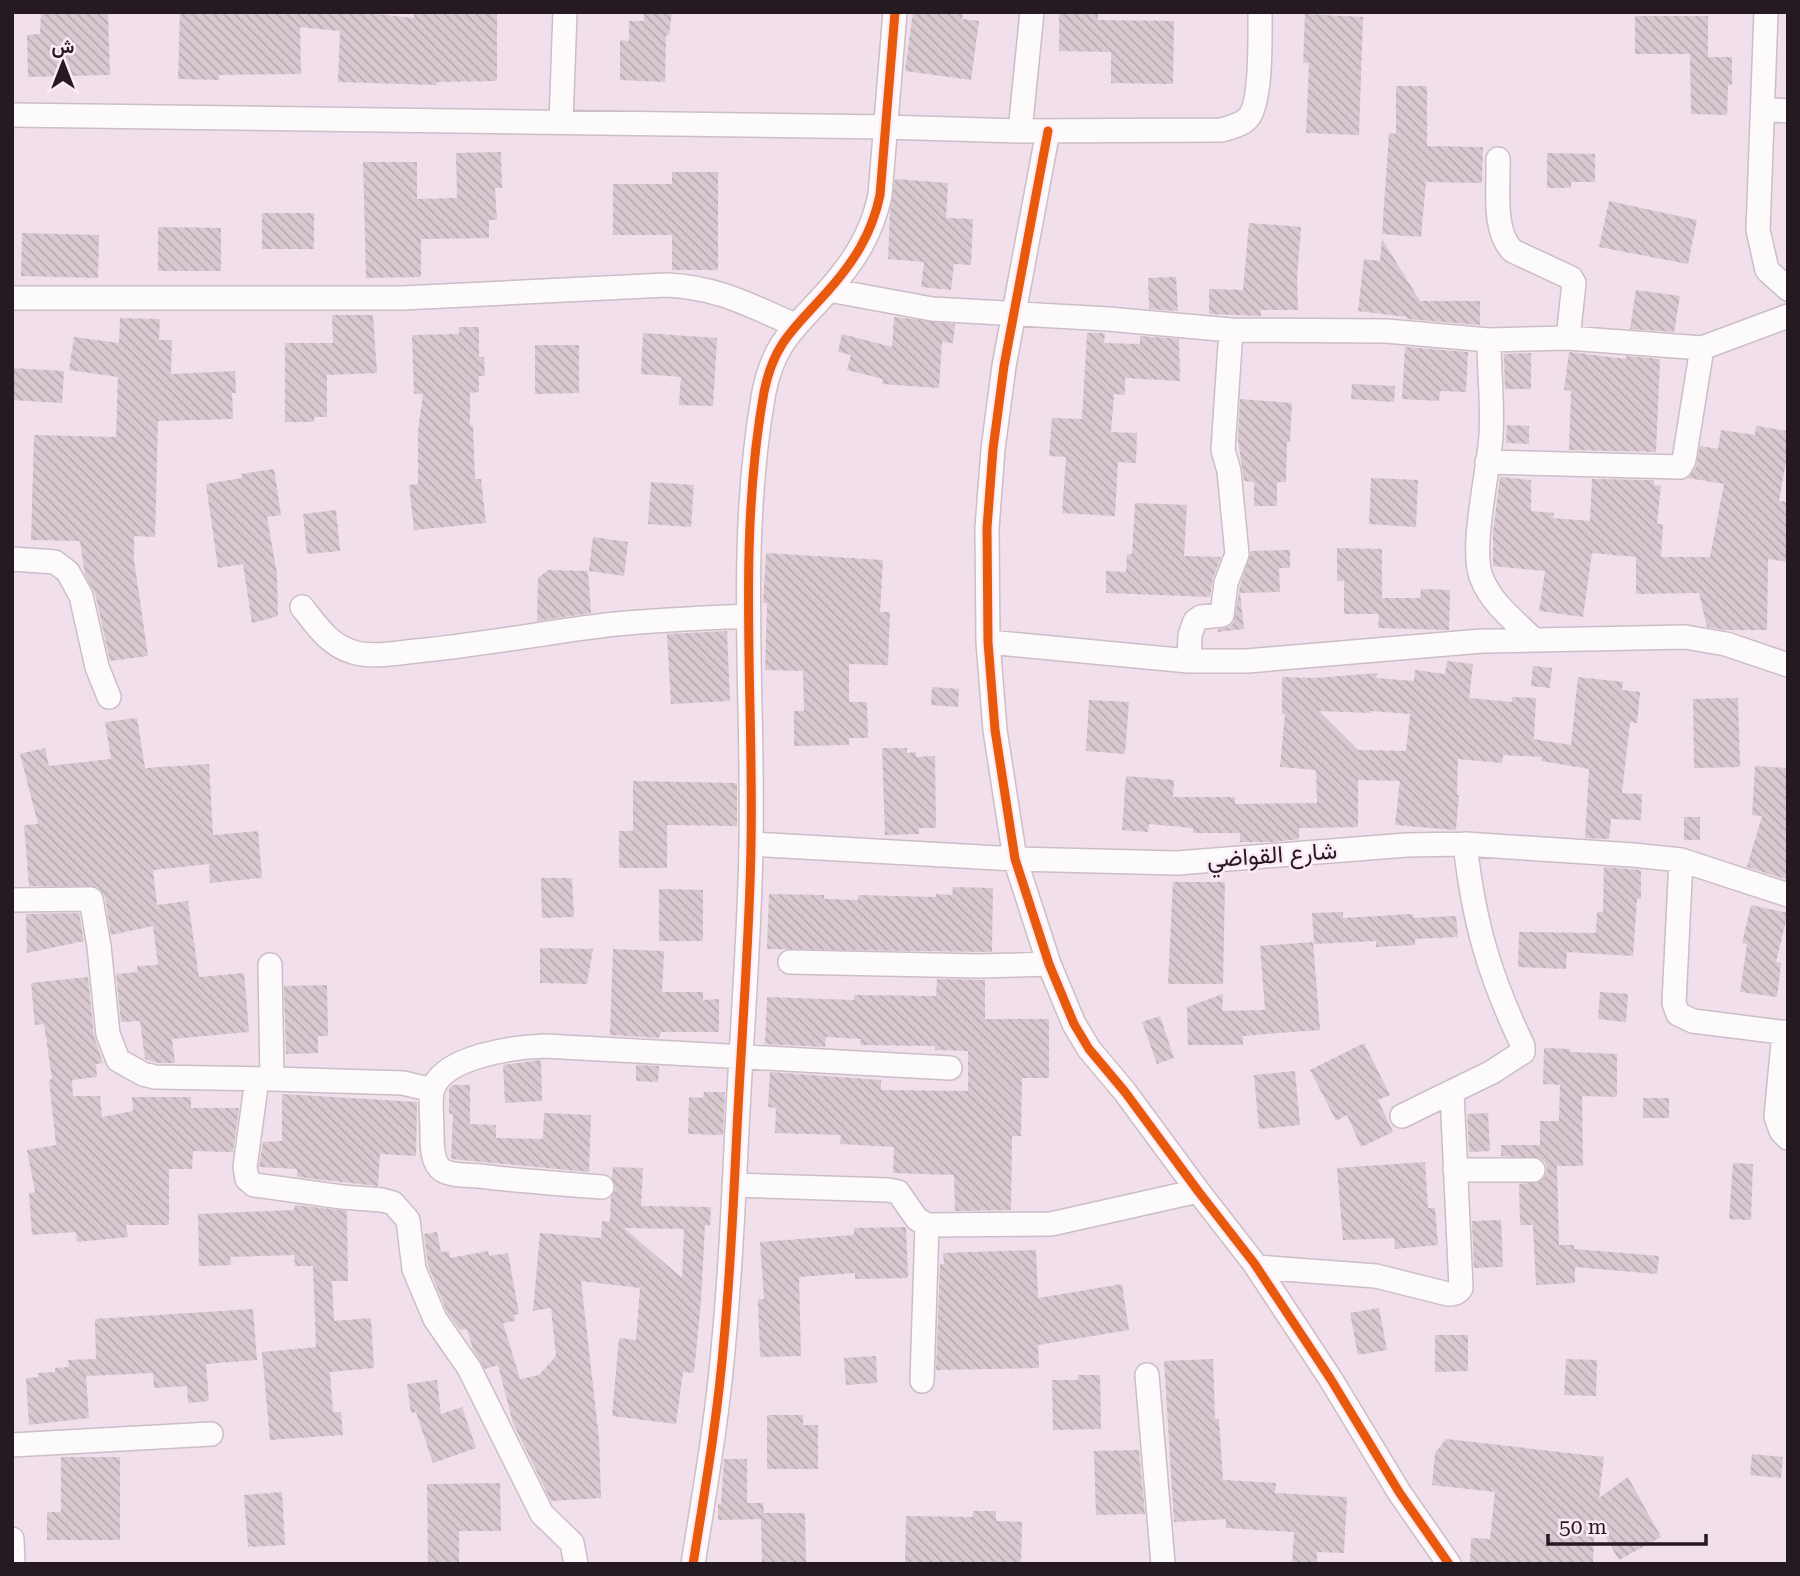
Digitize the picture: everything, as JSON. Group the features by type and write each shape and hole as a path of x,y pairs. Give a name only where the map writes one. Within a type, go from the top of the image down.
{"street":[{"path":"561,122 565,12"},
{"path":"692,1564 724,1340 734,1185 751,844 749,616 752,505 765,391 772,362 782,342 855,257 867,238 876,215 880,195 895,12"},
{"path":"1020,131 1032,12"},
{"path":"12,114 1020,131 1222,130 1239,125 1248,119 1254,110 1261,12"},
{"path":"1766,12 1758,229 1767,270 1788,289"},
{"path":"1764,109 1788,111"},
{"path":"1048,131 1004,366 993,449 987,528 988,642 995,730 1015,859 1049,964 1074,1024 1089,1049 1125,1092 1257,1267 1330,1378 1399,1492 1449,1564"},
{"path":"1498,159 1499,223 1507,245 1513,251 1571,278 1574,283 1568,338"},
{"path":"12,298 403,298 666,285 702,288 722,294 794,325"},
{"path":"829,290 932,309 1015,312 1231,330 1386,331 1489,340 1568,338 1702,348 1788,316"},
{"path":"1189,661 1190,635 1195,621 1201,617 1222,615 1226,583 1237,554 1229,471 1223,450 1231,330"},
{"path":"1489,340 1491,437 1478,540 1481,578 1493,599 1534,640"},
{"path":"1486,462 1680,467 1684,460 1702,348"},
{"path":"12,559 55,562 68,572 81,596 97,667 109,697"},
{"path":"302,607 325,637 341,647 355,653 378,654 444,649 604,625 675,618 749,616"},
{"path":"988,642 1189,661 1282,660 1432,644 1697,638 1726,644 1788,665"},
{"name":"شارع القواضي","path":"751,844 1015,859 1177,863 1407,845 1465,844 1681,860 1788,895"},
{"path":"1402,1116 1517,1058 1523,1049 1483,950 1472,900 1465,844"},
{"path":"1681,860 1674,1003 1678,1014 1693,1021 1786,1033 1776,1117 1781,1131 1788,1138"},
{"path":"12,900 91,899 108,1034 118,1060 143,1074 155,1077 403,1083 432,1090"},
{"path":"790,962 979,966 1049,964"},
{"path":"270,965 265,1079 245,1167 247,1179 254,1185 274,1189 382,1200 393,1203 401,1210 408,1220 414,1269 435,1319 469,1368 542,1514 572,1543 576,1564"},
{"path":"602,1187 457,1174 442,1170 435,1160 432,1144 432,1090 442,1077 463,1063 521,1047 584,1047 950,1068"},
{"path":"1257,1267 1376,1276 1454,1294 1461,1288 1452,1093"},
{"path":"1455,1170 1533,1170"},
{"path":"734,1185 898,1192 917,1219 927,1225 1051,1224 1198,1191"},
{"path":"922,1381 927,1225"},
{"path":"1147,1376 1163,1564"},
{"path":"12,1446 211,1434"},
{"path":"12,1539 13,1564"}],"building":[{"path":"41,12 108,12 110,75 28,77 27,35 40,34"},
{"path":"180,12 359,12 414,18 414,12 497,12 497,81 437,82 437,85 338,82 340,31 300,27 301,74 219,75 219,80 178,79"},
{"path":"672,12 669,35 666,35 665,82 620,80 620,40 629,41 629,21 644,21 644,13"},
{"path":"913,12 963,12 962,19 979,21 971,80 905,71"},
{"path":"1059,12 1098,12 1098,20 1174,21 1173,84 1111,83 1111,52 1059,51"},
{"path":"1305,14 1363,17 1359,135 1306,133 1309,63 1303,63"},
{"path":"1635,16 1708,16 1708,57 1732,57 1732,85 1728,85 1727,115 1691,114 1690,54 1635,54"},
{"path":"1396,86 1427,86 1427,146 1483,147 1482,183 1426,182 1421,237 1382,234 1389,133 1396,134"},
{"path":"501,152 502,188 495,188 497,220 489,220 489,238 421,239 421,277 366,278 363,162 417,162 417,199 457,198 456,153"},
{"path":"1547,153 1595,154 1595,182 1571,182 1571,188 1547,188"},
{"path":"672,172 718,172 718,270 672,270 672,235 613,235 613,184 672,184"},
{"path":"895,179 948,183 946,218 973,219 971,265 954,264 951,290 921,287 924,262 888,259 890,212"},
{"path":"1609,201 1697,220 1688,264 1599,247"},
{"path":"262,213 314,213 314,249 262,249"},
{"path":"1249,223 1301,227 1297,277 1298,310 1261,310 1261,316 1209,314 1209,289 1243,290"},
{"path":"158,227 221,228 221,271 158,271"},
{"path":"22,233 99,235 98,278 21,276"},
{"path":"1382,239 1420,301 1480,301 1480,325 1407,319 1358,311 1364,259 1380,261"},
{"path":"1176,277 1178,311 1149,309 1148,278"},
{"path":"1636,290 1680,296 1674,332 1630,329"},
{"path":"332,315 373,315 377,373 327,375 327,417 314,417 314,422 285,422 285,343 333,343"},
{"path":"894,317 955,324 953,343 942,342 939,388 882,384 883,379 847,370 851,355 838,352 842,334 892,347"},
{"path":"120,318 160,319 159,340 172,340 171,374 235,371 236,393 232,393 233,419 158,421 155,537 134,536 134,560 148,656 110,661 95,593 85,575 80,541 31,540 34,435 116,437 118,377 69,370 74,337 119,343"},
{"path":"459,327 479,327 479,357 484,357 485,376 479,376 479,392 470,393 470,425 473,426 475,479 481,479 486,523 414,530 409,485 418,484 418,431 423,394 414,394 412,335 459,334"},
{"path":"643,333 717,338 713,406 679,405 681,377 641,374"},
{"path":"1087,333 1105,333 1104,343 1140,344 1140,336 1179,339 1180,381 1125,378 1125,395 1114,394 1111,432 1137,433 1136,463 1118,462 1115,516 1062,513 1066,457 1049,456 1052,418 1082,419"},
{"path":"535,345 579,345 579,393 535,394"},
{"path":"1405,347 1468,352 1466,392 1440,391 1439,401 1402,399"},
{"path":"1569,352 1626,359 1626,356 1660,359 1656,452 1569,450 1571,391 1564,390"},
{"path":"1531,353 1531,389 1505,389 1504,354"},
{"path":"12,368 64,371 62,403 12,400"},
{"path":"1352,384 1395,386 1394,402 1351,399"},
{"path":"1240,399 1292,403 1286,482 1277,482 1277,506 1254,506 1254,482 1244,481 1238,439"},
{"path":"1507,425 1529,426 1529,444 1506,443"},
{"path":"1756,426 1788,431 1788,450 1779,501 1788,502 1788,562 1768,559 1767,630 1707,627 1699,593 1636,594 1636,557 1592,553 1583,617 1539,611 1545,571 1493,566 1493,532 1500,477 1531,480 1531,511 1554,513 1553,518 1590,521 1592,479 1654,480 1654,485 1661,486 1657,524 1663,524 1661,557 1710,557 1724,484 1688,478 1696,467 1700,446 1718,449 1721,430 1755,435"},
{"path":"274,469 281,515 267,517 277,574 278,616 252,623 243,564 218,568 206,484 242,478 241,474"},
{"path":"1371,478 1418,480 1416,527 1369,524"},
{"path":"651,482 694,485 691,527 648,524"},
{"path":"1135,503 1187,505 1184,556 1221,557 1213,578 1210,597 1106,593 1106,571 1126,572 1127,554 1132,554"},
{"path":"336,510 340,551 307,554 303,514"},
{"path":"593,537 628,542 624,576 589,571"},
{"path":"1337,548 1382,549 1382,598 1420,598 1421,589 1450,590 1449,630 1378,628 1379,614 1344,614 1344,581 1337,581"},
{"path":"1290,550 1290,568 1279,568 1280,592 1240,593 1244,629 1218,632 1218,629 1229,627 1234,622 1240,586 1251,551"},
{"path":"766,553 883,560 880,612 890,612 888,665 849,664 849,702 867,702 868,738 849,738 849,745 794,746 794,711 804,711 803,671 765,670 767,603 763,603"},
{"path":"548,570 588,571 591,613 537,621 538,578"},
{"path":"727,631 730,701 671,704 667,634"},
{"path":"1447,661 1473,664 1469,698 1512,702 1512,697 1536,698 1534,739 1571,745 1578,677 1623,682 1622,690 1640,692 1637,723 1630,722 1622,793 1642,794 1641,820 1611,819 1609,839 1585,838 1589,769 1541,761 1542,757 1503,755 1502,763 1458,759 1456,830 1395,825 1400,781 1358,780 1358,827 1299,828 1299,839 1271,842 1240,842 1240,833 1193,833 1193,828 1149,824 1148,832 1122,830 1126,776 1174,780 1173,797 1235,797 1235,804 1317,803 1316,770 1280,767 1285,714 1282,714 1282,677 1314,678 1377,673 1376,678 1414,681 1415,670 1445,674","holes":["1319,711 1410,714 1406,751 1358,750"]},
{"path":"1533,666 1552,668 1550,688 1531,686"},
{"path":"932,687 959,689 958,707 931,705"},
{"path":"1738,698 1740,767 1694,768 1693,699"},
{"path":"1089,700 1129,702 1125,754 1086,751"},
{"path":"137,718 145,768 209,764 213,835 258,831 262,878 210,883 209,864 153,870 157,905 188,901 199,977 244,973 249,1032 172,1039 175,1063 157,1063 145,1059 140,1021 121,1022 116,974 137,972 137,966 158,965 153,926 111,935 105,897 98,887 29,886 24,825 38,824 20,754 45,748 49,766 111,759 105,722"},
{"path":"882,748 907,748 907,753 916,752 916,757 935,756 936,828 919,828 919,834 885,835"},
{"path":"1755,766 1788,768 1788,880 1747,867 1762,816 1752,815"},
{"path":"633,781 737,783 737,826 667,825 667,868 619,868 619,831 633,831"},
{"path":"1684,817 1700,817 1700,840 1684,840"},
{"path":"1604,867 1641,870 1641,899 1637,899 1633,956 1567,952 1566,969 1518,967 1519,932 1596,933 1597,912 1603,912"},
{"path":"541,878 572,878 574,917 542,918"},
{"path":"1173,882 1225,882 1223,984 1168,984"},
{"path":"953,887 993,888 992,952 767,949 769,894 824,895 824,899 858,900 858,895 952,895"},
{"path":"659,889 703,890 703,941 659,941"},
{"path":"1751,905 1788,913 1776,962 1781,963 1777,997 1740,992 1747,944 1742,943"},
{"path":"1343,912 1343,918 1413,914 1414,918 1456,916 1458,937 1415,939 1415,945 1376,947 1376,941 1314,944 1312,913"},
{"path":"79,913 84,941 27,953 26,914"},
{"path":"1313,942 1320,1030 1291,1030 1243,1036 1243,1045 1188,1045 1187,1007 1223,994 1222,1011 1265,1010 1260,946"},
{"path":"540,948 593,949 587,984 540,983"},
{"path":"613,949 664,951 662,992 703,992 703,1000 719,999 719,1032 661,1032 659,1038 610,1035"},
{"path":"88,977 94,1036 103,1063 96,1064 97,1077 72,1080 73,1096 100,1096 102,1117 133,1111 132,1097 191,1097 191,1108 239,1108 233,1152 193,1151 192,1169 169,1169 169,1225 126,1225 128,1237 77,1242 76,1232 32,1235 29,1193 35,1192 27,1150 56,1145 49,1080 52,1079 44,1024 35,1025 31,983"},
{"path":"937,979 985,980 985,1019 1049,1019 1049,1078 1022,1078 1021,1136 1012,1136 1011,1210 955,1211 954,1175 893,1173 894,1147 840,1144 841,1135 775,1133 776,1108 768,1107 770,1072 881,1080 881,1090 968,1091 968,1051 935,1050 935,1046 860,1045 861,1039 826,1037 825,1047 765,1044 767,997 854,1000 854,995 936,996"},
{"path":"327,985 328,1036 318,1036 318,1053 286,1054 284,986"},
{"path":"1600,992 1628,994 1626,1022 1598,1019"},
{"path":"1160,1016 1174,1058 1157,1064 1142,1022"},
{"path":"1364,1043 1390,1095 1378,1100 1393,1132 1361,1147 1347,1115 1336,1121 1310,1070"},
{"path":"1544,1048 1617,1054 1617,1097 1582,1096 1583,1166 1557,1166 1559,1245 1574,1245 1574,1249 1659,1256 1657,1274 1575,1267 1575,1283 1536,1285 1533,1225 1520,1225 1519,1184 1539,1182 1547,1169 1545,1162 1539,1158 1501,1156 1501,1145 1540,1145 1540,1121 1559,1121 1560,1085 1543,1084"},
{"path":"541,1060 542,1101 505,1103 503,1065"},
{"path":"636,1065 659,1066 658,1082 636,1081"},
{"path":"1295,1071 1300,1125 1259,1129 1254,1075"},
{"path":"453,1085 470,1085 470,1124 496,1125 496,1138 543,1139 544,1113 591,1115 589,1172 451,1159 453,1114 449,1114 449,1089"},
{"path":"704,1092 725,1092 723,1135 688,1134 689,1097 703,1098"},
{"path":"282,1094 417,1102 416,1156 380,1154 378,1186 297,1177 297,1169 259,1167 263,1142 282,1141"},
{"path":"1643,1098 1669,1098 1669,1118 1643,1118"},
{"path":"1488,1113 1490,1151 1469,1152 1467,1114"},
{"path":"1425,1162 1428,1208 1435,1208 1438,1245 1395,1249 1394,1238 1343,1240 1337,1168"},
{"path":"1733,1163 1753,1164 1751,1220 1729,1219"},
{"path":"613,1167 643,1168 641,1206 711,1207 710,1226 705,1225 694,1373 683,1372 676,1424 612,1416 619,1338 636,1340 640,1288 581,1281 599,1438 601,1498 551,1501 513,1423 498,1365 485,1369 473,1349 467,1329 460,1330 447,1312 428,1265 424,1234 437,1232 441,1252 449,1251 450,1258 488,1251 489,1256 508,1253 519,1314 514,1315 515,1321 503,1323 520,1379 539,1375 556,1356 551,1308 533,1311 540,1233 601,1238 602,1221 610,1221 611,1197 616,1189 612,1178","holes":["624,1228 684,1229 682,1278"]},
{"path":"295,1205 347,1211 348,1281 332,1281 334,1321 371,1318 374,1368 330,1372 333,1412 341,1412 343,1435 270,1440 262,1352 316,1347 313,1266 295,1266 294,1255 230,1257 231,1265 199,1266 198,1214 294,1210"},
{"path":"1501,1220 1503,1267 1474,1268 1472,1221"},
{"path":"906,1227 908,1278 855,1279 855,1273 799,1277 801,1356 760,1357 758,1299 764,1299 760,1242 854,1235 854,1228"},
{"path":"1036,1250 1038,1298 1122,1284 1129,1330 1038,1345 1039,1368 936,1370 940,1264 944,1264 943,1253"},
{"path":"1379,1308 1387,1350 1358,1355 1350,1313"},
{"path":"253,1309 257,1360 206,1364 209,1401 188,1403 187,1386 154,1388 153,1373 86,1376 89,1418 29,1425 26,1378 38,1377 38,1373 55,1372 55,1368 69,1367 68,1360 96,1359 95,1319"},
{"path":"1435,1335 1468,1335 1468,1371 1435,1372"},
{"path":"876,1356 877,1383 846,1385 844,1358"},
{"path":"1213,1359 1215,1419 1219,1419 1223,1480 1276,1483 1275,1493 1347,1497 1344,1553 1317,1552 1317,1564 1292,1564 1294,1532 1226,1528 1226,1519 1174,1522 1164,1361"},
{"path":"1566,1359 1597,1360 1596,1396 1564,1395"},
{"path":"1078,1375 1100,1375 1101,1429 1053,1430 1052,1380 1078,1380"},
{"path":"437,1380 441,1414 462,1407 476,1448 433,1463 416,1412 411,1413 407,1384"},
{"path":"767,1415 803,1415 803,1425 818,1425 818,1469 767,1469"},
{"path":"1446,1439 1604,1457 1599,1498 1628,1477 1661,1537 1619,1560 1595,1518 1593,1564 1470,1564 1471,1538 1490,1539 1495,1492 1432,1485 1435,1453"},
{"path":"1139,1450 1145,1514 1096,1515 1094,1451"},
{"path":"1752,1454 1783,1457 1781,1478 1750,1475"},
{"path":"61,1457 120,1457 120,1540 47,1540 47,1512 61,1512"},
{"path":"724,1459 747,1459 747,1503 763,1503 764,1513 805,1513 806,1564 762,1564 761,1519 718,1520"},
{"path":"500,1483 501,1531 459,1531 459,1564 428,1564 427,1484"},
{"path":"282,1492 285,1545 248,1547 244,1495"},
{"path":"973,1511 996,1511 996,1521 1022,1522 1021,1563 905,1564 906,1516 973,1517"}],"cycle path":[{"path":"693,1564 718,1396 732,1234 750,871 748,618 751,505 756,448 768,375 780,348 853,259 872,223 880,195 895,12"},
{"path":"1048,131 1004,366 993,449 987,528 988,642 995,730 1015,859 1049,964 1074,1024 1089,1049 1125,1092 1254,1263 1330,1378 1399,1492 1449,1564"}]}
